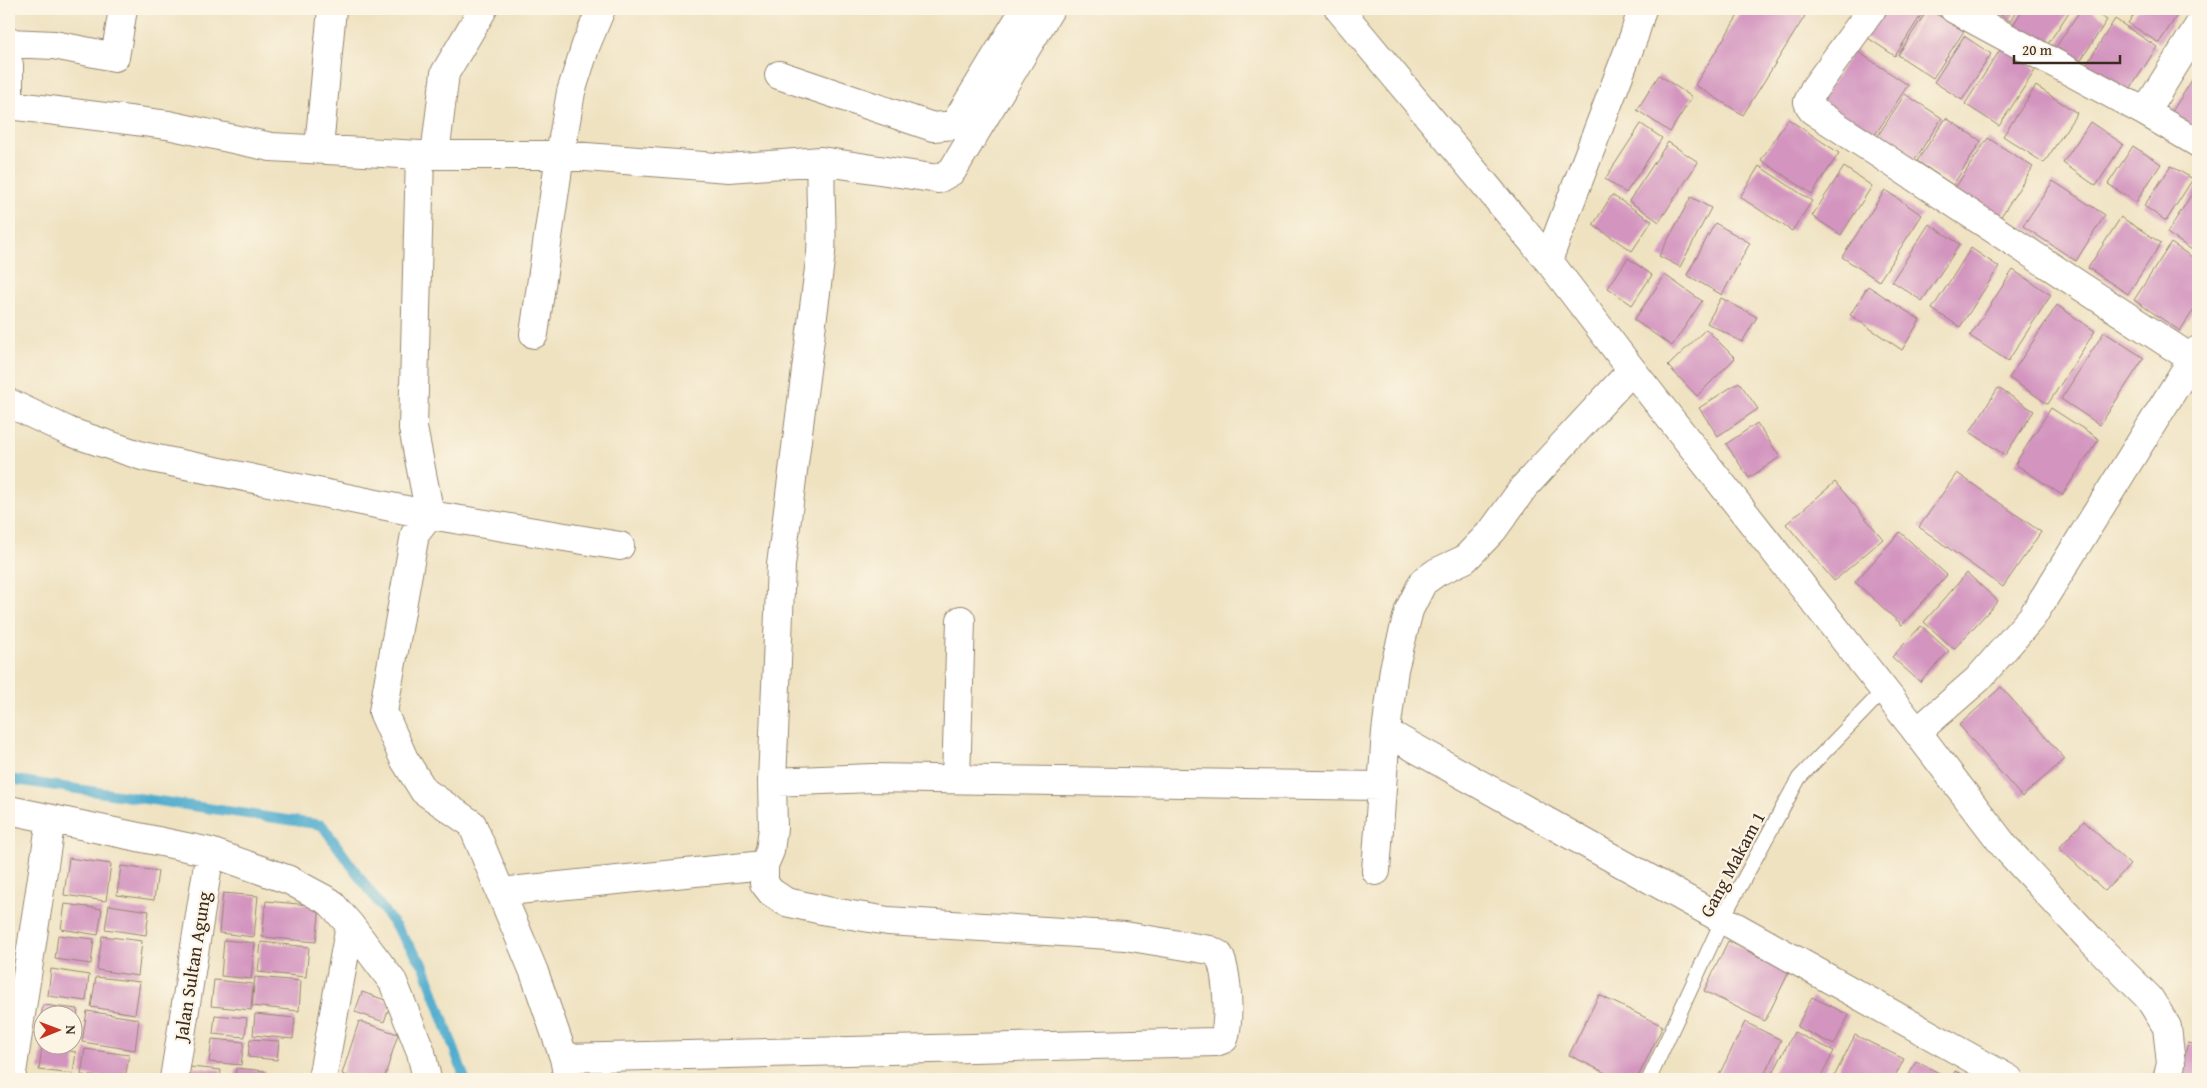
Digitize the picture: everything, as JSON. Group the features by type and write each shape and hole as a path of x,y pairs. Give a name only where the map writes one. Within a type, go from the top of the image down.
{"street":[{"path":"9,43 54,45 115,57 123,9"},
{"path":"319,148 332,9"},
{"path":"483,9 445,73 427,155 413,428 430,515 415,534 383,712 404,759 424,791 472,824 534,972 566,1069 1216,1042 1224,1038 1227,1028 1225,967 1219,955 1210,950 1125,936 888,921 786,902 771,892 764,882 764,865 770,851 773,828 772,782 782,565 821,253 823,226 819,189 821,161"},
{"path":"534,334 571,92 586,45 601,9"},
{"path":"779,75 933,127 954,125 1025,9"},
{"path":"9,65 9,105 168,125 271,147 427,155 560,155 730,168 821,161 938,179 952,171 1050,9"},
{"path":"1339,9 1548,260 2005,847 2089,938 2149,998 2167,1027 2171,1064 2167,1079"},
{"path":"1548,260 1634,36 1642,9"},
{"path":"1872,9 1814,89 1808,102 1812,110 2195,355 2032,617 1978,679 1917,732"},
{"path":"1954,9 2145,112 2198,143"},
{"path":"2145,112 2198,27"},
{"path":"1376,871 1381,786 1394,669 1409,610 1423,582 1437,572 1464,559 1482,542 1524,487 1632,370"},
{"path":"9,402 70,432 142,456 430,515 620,546"},
{"path":"956,779 961,620"},
{"path":"1386,732 2009,1079"},
{"path":"772,782 872,778 1381,786"},
{"path":"9,810 210,852 289,880 330,902 393,982 421,1052 427,1079"},
{"path":"11,1079 51,819"},
{"name":"Jalan Sultan Agung","path":"174,1079 210,852"},
{"path":"500,892 764,865"},
{"path":"322,1079 350,926"}],"lane":[{"name":"Gang Makam 1","path":"1649,1079 1723,920 1799,778 1884,690"}],"building":[{"path":"1742,9 1794,9 1805,16 1743,115 1695,85"},
{"path":"1878,9 1925,9 1895,56 1862,34"},
{"path":"1928,9 1964,31 1933,78 1898,55"},
{"path":"1991,9 2017,9 2010,21"},
{"path":"2023,9 2071,9 2046,47 2013,25"},
{"path":"2081,9 2089,9 2107,20 2079,63 2056,47"},
{"path":"2138,9 2181,9 2159,43 2128,23"},
{"path":"2115,19 2157,47 2125,97 2083,70"},
{"path":"1964,36 1991,54 1962,100 1934,82"},
{"path":"2002,47 2036,69 1999,126 1965,104"},
{"path":"1854,49 1908,85 1873,138 1820,103"},
{"path":"2198,73 2198,137 2168,118"},
{"path":"1659,75 1692,97 1670,132 1637,110"},
{"path":"2036,86 2077,113 2044,163 2003,136"},
{"path":"1905,94 1942,118 1912,164 1875,140"},
{"path":"1946,118 1981,141 1953,185 1917,161"},
{"path":"1788,119 1839,153 1812,194 1761,160"},
{"path":"2090,122 2123,144 2096,186 2063,163"},
{"path":"1641,124 1662,138 1626,193 1605,179"},
{"path":"1988,138 2033,167 1996,224 1951,194"},
{"path":"1668,142 1698,162 1659,222 1629,201"},
{"path":"2133,146 2161,164 2136,202 2108,184"},
{"path":"1759,166 1812,201 1792,231 1740,197"},
{"path":"2171,166 2193,179 2166,221 2144,206"},
{"path":"1844,167 1872,186 1841,235 1812,216"},
{"path":"2053,181 2105,215 2076,261 2023,226"},
{"path":"2198,187 2198,254 2167,233"},
{"path":"1885,190 1922,215 1879,281 1842,257"},
{"path":"1612,195 1652,221 1632,251 1593,225"},
{"path":"1691,197 1711,208 1680,267 1659,256"},
{"path":"2121,217 2161,243 2128,294 2088,268"},
{"path":"1715,223 1750,243 1722,295 1687,275"},
{"path":"1929,224 1960,244 1922,301 1892,281"},
{"path":"2171,243 2198,261 2198,303 2180,331 2134,300"},
{"path":"1971,248 1999,267 1960,327 1932,309"},
{"path":"1628,258 1652,275 1632,305 1608,288"},
{"path":"2013,270 2051,295 2008,361 1970,336"},
{"path":"1665,275 1702,301 1672,346 1634,320"},
{"path":"1868,286 1920,320 1902,350 1850,315"},
{"path":"1721,298 1757,317 1742,342 1707,323"},
{"path":"2057,305 2095,331 2048,404 2009,378"},
{"path":"1706,329 1735,358 1697,396 1668,366"},
{"path":"2104,332 2144,358 2100,425 2061,399"},
{"path":"1739,382 1758,409 1718,436 1699,408"},
{"path":"1998,388 2034,411 2005,455 1970,432"},
{"path":"2051,408 2099,439 2062,495 2015,464"},
{"path":"1757,423 1780,457 1749,478 1726,444"},
{"path":"1957,473 2041,532 2003,587 1919,527"},
{"path":"1835,482 1883,539 1834,581 1786,524"},
{"path":"1900,532 1947,575 1902,625 1855,582"},
{"path":"1967,573 1998,601 1954,649 1924,622"},
{"path":"1921,626 1949,651 1920,682 1892,657"},
{"path":"2001,687 2065,759 2022,797 1959,725"},
{"path":"2084,821 2130,865 2105,891 2059,848"},
{"path":"69,858 111,864 106,901 64,895"},
{"path":"121,866 158,871 154,900 117,895"},
{"path":"223,893 258,896 254,937 219,933"},
{"path":"266,901 320,906 316,942 262,937"},
{"path":"65,904 102,909 98,935 61,929"},
{"path":"109,905 149,911 146,935 105,929"},
{"path":"58,935 94,939 91,964 55,959"},
{"path":"102,936 142,941 138,976 97,970"},
{"path":"224,940 255,943 251,979 221,976"},
{"path":"1728,941 1789,972 1765,1021 1704,991"},
{"path":"261,942 309,947 306,977 258,972"},
{"path":"51,969 89,975 86,1001 48,996"},
{"path":"96,977 140,982 135,1014 91,1007"},
{"path":"255,977 301,981 299,1011 252,1006"},
{"path":"214,980 253,984 251,1010 211,1006"},
{"path":"362,992 391,1002 384,1022 355,1012"},
{"path":"1599,995 1663,1026 1637,1079 1618,1079 1569,1055"},
{"path":"1812,997 1849,1015 1834,1045 1797,1027"},
{"path":"87,1011 139,1019 135,1050 82,1042"},
{"path":"255,1014 295,1018 293,1039 253,1035"},
{"path":"215,1015 247,1018 245,1037 213,1034"},
{"path":"359,1021 398,1034 384,1079 357,1079 342,1074"},
{"path":"1745,1022 1781,1040 1762,1079 1717,1079"},
{"path":"1794,1032 1834,1051 1820,1079 1770,1079"},
{"path":"1855,1035 1904,1059 1894,1079 1833,1079"},
{"path":"212,1039 244,1042 241,1065 209,1062"},
{"path":"250,1039 279,1041 277,1060 248,1057"},
{"path":"2188,1043 2198,1045 2198,1079 2179,1079"},
{"path":"85,1049 129,1055 125,1079 81,1075"},
{"path":"41,1056 75,1056 73,1074 39,1070"},
{"path":"1916,1061 1945,1076 1944,1079 1907,1079"},
{"path":"190,1067 221,1070 220,1079 189,1079"},
{"path":"236,1068 265,1071 264,1079 235,1079"},
{"path":"1955,1071 1971,1079 1951,1079"}],"waterway":[{"path":"9,779 322,825 424,966 465,1079"}]}
